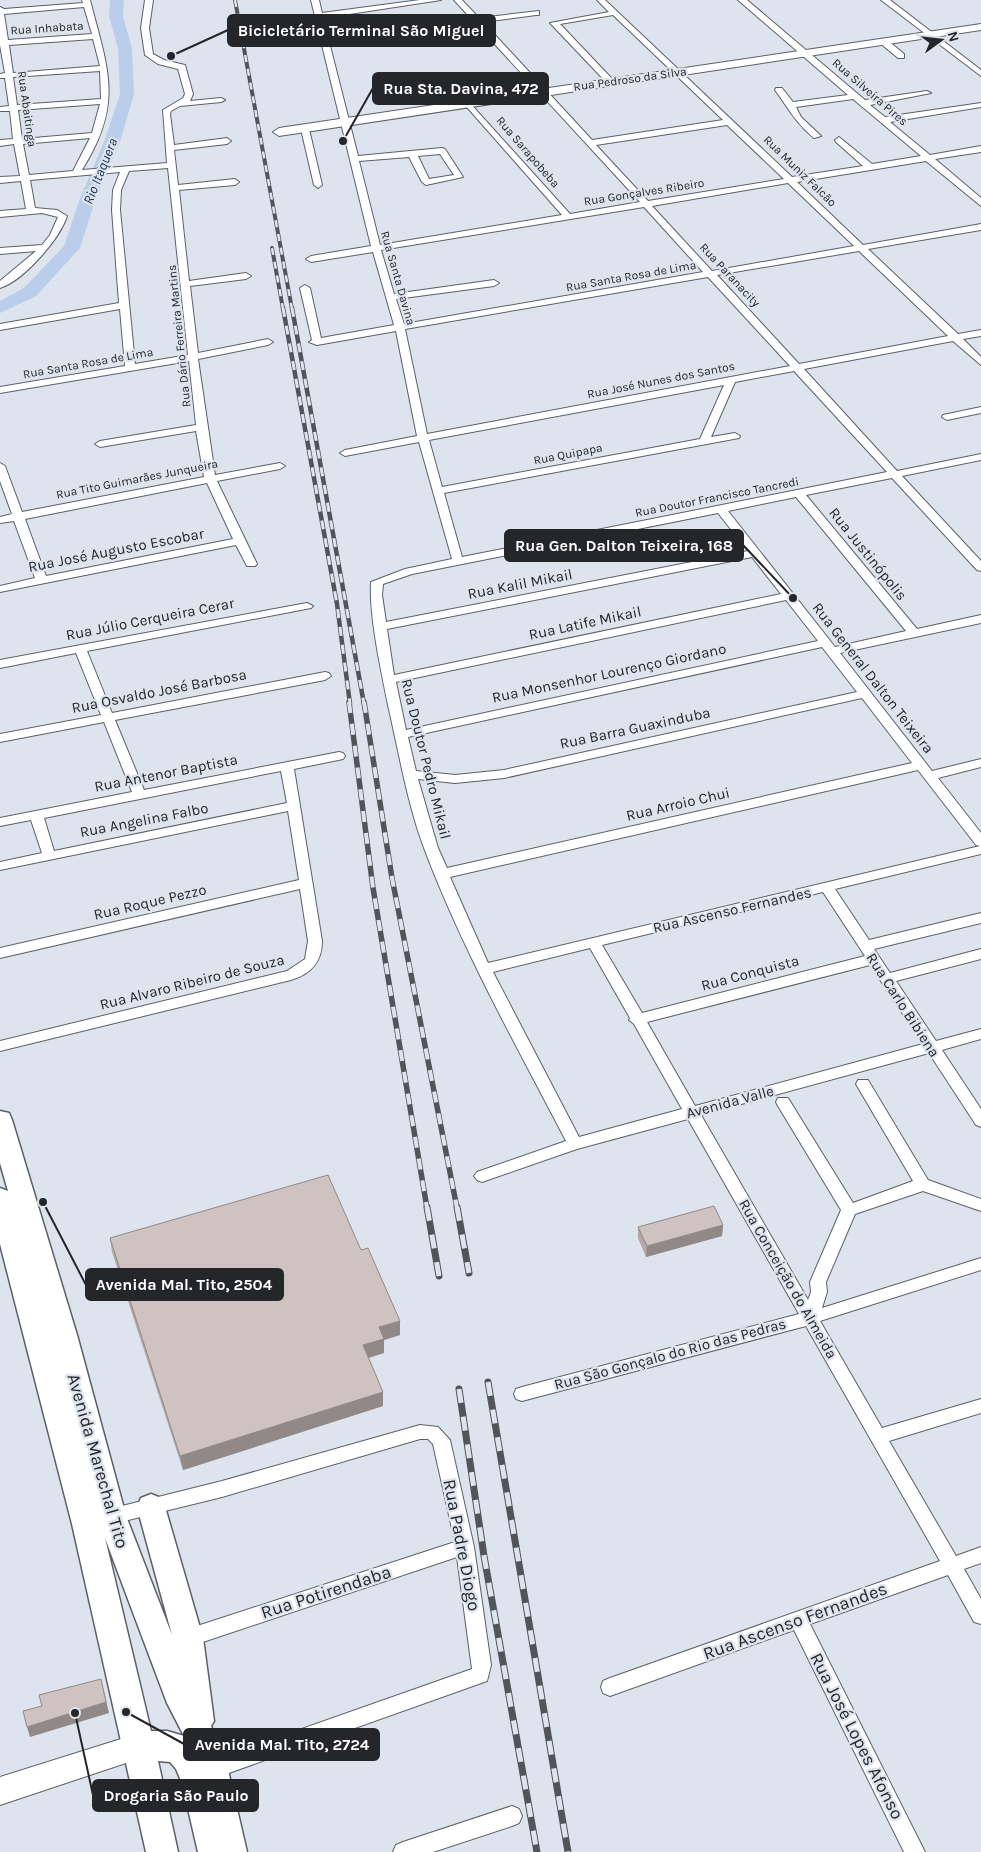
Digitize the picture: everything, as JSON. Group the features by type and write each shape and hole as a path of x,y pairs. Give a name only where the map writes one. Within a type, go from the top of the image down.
{"main road":[{"name":"Avenida Marechal Tito","path":"0,1120 63,1335 140,1746 162,1852"},
{"name":"Avenida Marechal Tito","path":"0,1198 41,1342 98,1519 199,1734 212,1770 232,1852"},
{"path":"151,1507 188,1638 199,1734"},
{"path":"140,1746 169,1746 182,1751 192,1765 214,1852"}],"street":[{"path":"149,0 145,17 146,44 149,55 161,62 182,67 189,94 187,99 180,104"},
{"name":"Rua Santa Davina","path":"315,0 376,248 400,328 423,438 458,562"},
{"path":"319,16 437,0"},
{"name":"Rua Paranacity","path":"458,0 713,274 981,568"},
{"name":"Rua Muniz Falcão","path":"601,0 981,362"},
{"name":"Rua Silveira Pires","path":"742,0 981,203"},
{"path":"885,0 981,74"},
{"path":"0,11 86,2 103,68 104,100 90,153 76,173"},
{"name":"Rua Abaitinga","path":"0,11 2,43 10,76 18,142 31,211"},
{"path":"477,21 536,13"},
{"path":"611,82 554,23 614,13"},
{"name":"Rua Pedroso da Silva","path":"279,132 981,27"},
{"name":"Rua Inhabata","path":"2,43 96,36"},
{"path":"883,41 902,56"},
{"path":"0,76 103,68"},
{"path":"778,90 791,105 792,112 797,118 817,136"},
{"path":"864,103 927,93"},
{"path":"791,105 856,96"},
{"path":"0,109 104,100"},
{"path":"180,104 221,100"},
{"name":"Rua Sarapobeba","path":"468,103 569,218"},
{"name":"Rua Dário Ferreira Martins","path":"180,104 166,111 201,428 210,479 238,541 251,564"},
{"path":"884,120 981,104"},
{"path":"590,143 729,122"},
{"path":"304,128 318,186"},
{"path":"0,143 96,135"},
{"path":"839,140 871,168"},
{"path":"170,148 227,141"},
{"name":"Rua Gonçalves Ribeiro","path":"311,259 981,149"},
{"path":"354,159 440,151 445,152 459,177 426,182 413,155"},
{"path":"0,180 172,165"},
{"path":"121,170 116,210 130,368"},
{"path":"175,188 235,182"},
{"path":"966,190 981,188"},
{"path":"0,214 31,211 57,213 63,216 57,231 44,247 0,285"},
{"name":"Rua Santa Rosa de Lima","path":"305,288 316,342 981,227"},
{"path":"0,251 44,247"},
{"path":"186,284 246,276"},
{"path":"391,297 494,282"},
{"path":"0,327 125,305"},
{"name":"Rua José Nunes dos Santos","path":"345,453 981,333"},
{"name":"Rua Santa Rosa de Lima","path":"0,390 193,357 268,342"},
{"path":"704,442 731,380"},
{"path":"947,417 981,410"},
{"path":"100,444 201,428"},
{"name":"Rua Quipapa","path":"437,491 735,436"},
{"name":"Rua Doutor Francisco Tancredi","path":"458,562 981,457"},
{"path":"0,466 42,581"},
{"name":"Rua Tito Guimarães Junqueira","path":"0,520 280,466"},
{"name":"Rua Justinópolis","path":"799,494 914,633"},
{"name":"Rua General Dalton Teixeira","path":"721,509 981,842"},
{"name":"Rua José Augusto Escobar","path":"0,589 238,541"},
{"name":"Rua Kalil Mikail","path":"380,626 754,553"},
{"name":"Rua Doutor Pedro Mikail","path":"458,562 395,574 377,582 376,595 389,680 419,810 442,874 484,969 575,1144"},
{"name":"Rua Latife Mikail","path":"389,680 788,596"},
{"name":"Rua Júlio Cerqueira Cerar","path":"0,664 306,606"},
{"name":"Rua Monsenhor Lourenço Giordano","path":"401,735 828,647 914,633 981,619"},
{"path":"80,649 140,795"},
{"name":"Rua Osvaldo José Barbosa","path":"0,738 325,676"},
{"name":"Rua Barra Guaxinduba","path":"411,774 462,779 504,774 864,694"},
{"name":"Rua Antenor Baptista","path":"0,822 339,756"},
{"path":"929,776 981,763"},
{"name":"Rua Arroio Chui","path":"442,874 920,765"},
{"name":"Rua Alvaro Ribeiro de Souza","path":"0,1046 300,971 312,962 316,953 288,766"},
{"name":"Rua Angelina Falbo","path":"0,866 294,806"},
{"path":"36,814 49,856"},
{"name":"Rua Ascenso Fernandes","path":"484,969 981,850"},
{"name":"Rua Roque Pezzo","path":"0,953 307,883"},
{"name":"Rua Carlo Bibiena","path":"827,888 872,959 981,1121"},
{"path":"865,946 981,918"},
{"name":"Rua Conceição do Almeida","path":"594,943 636,1020 953,1564 981,1616"},
{"path":"886,979 981,954"},
{"name":"Rua Conquista","path":"636,1020 872,959"},
{"name":"Avenida Valle","path":"482,1176 575,1144 981,1034"},
{"path":"863,1084 919,1175 922,1184"},
{"path":"783,1102 849,1210"},
{"path":"810,1318 819,1292 818,1282 849,1210 909,1191 922,1184 981,1206"},
{"name":"Rua São Gonçalo do Rio das Pedras","path":"526,1393 810,1318 981,1264"},
{"path":"878,1436 981,1406"},
{"name":"Rua Padre Diogo","path":"151,1507 222,1489 420,1432 432,1432 441,1440 465,1547 482,1665 480,1675 212,1770"},
{"path":"98,1519 151,1507"},
{"name":"Rua Potirendaba","path":"188,1638 465,1547"},
{"name":"Rua Ascenso Fernandes","path":"610,1687 953,1564 981,1556"},
{"name":"Rua José Lopes Afonso","path":"798,1620 915,1852"},
{"path":"0,1791 140,1746"},
{"path":"403,1852 512,1816"}],"building":[{"path":"328,1175 361,1250 368,1248 400,1321 379,1327 384,1339 363,1345 383,1392 180,1456 110,1238"},
{"path":"714,1206 723,1225 647,1246 638,1227"},
{"path":"101,1679 106,1702 27,1727 23,1711 42,1706 39,1695"}],"waterway":[{"name":"Rio Itaquera","path":"0,308 30,292 72,248 88,198 97,181 112,142 127,94 125,49 116,16 117,0"}],"railway":[{"path":"235,0 292,309"},
{"path":"272,248 283,309"},
{"path":"283,308 337,604 350,704"},
{"path":"292,308 364,704"},
{"path":"349,702 373,888 427,1208"},
{"path":"364,702 392,878 457,1208"},
{"path":"427,1207 439,1276"},
{"path":"457,1207 469,1273"},
{"path":"488,1382 568,1852"},
{"path":"459,1389 484,1556 537,1852"}],"place":[{"name":"Bicicletário Terminal São Miguel","path":"171,56"},
{"name":"Rua Sta. Davina, 472","path":"343,141"},
{"name":"Rua Gen. Dalton Teixeira, 168","path":"793,598"},
{"name":"Avenida Mal. Tito, 2504","path":"43,1202"},
{"name":"Avenida Mal. Tito, 2724","path":"126,1712"},
{"name":"Drogaria São Paulo","path":"75,1713"}]}
